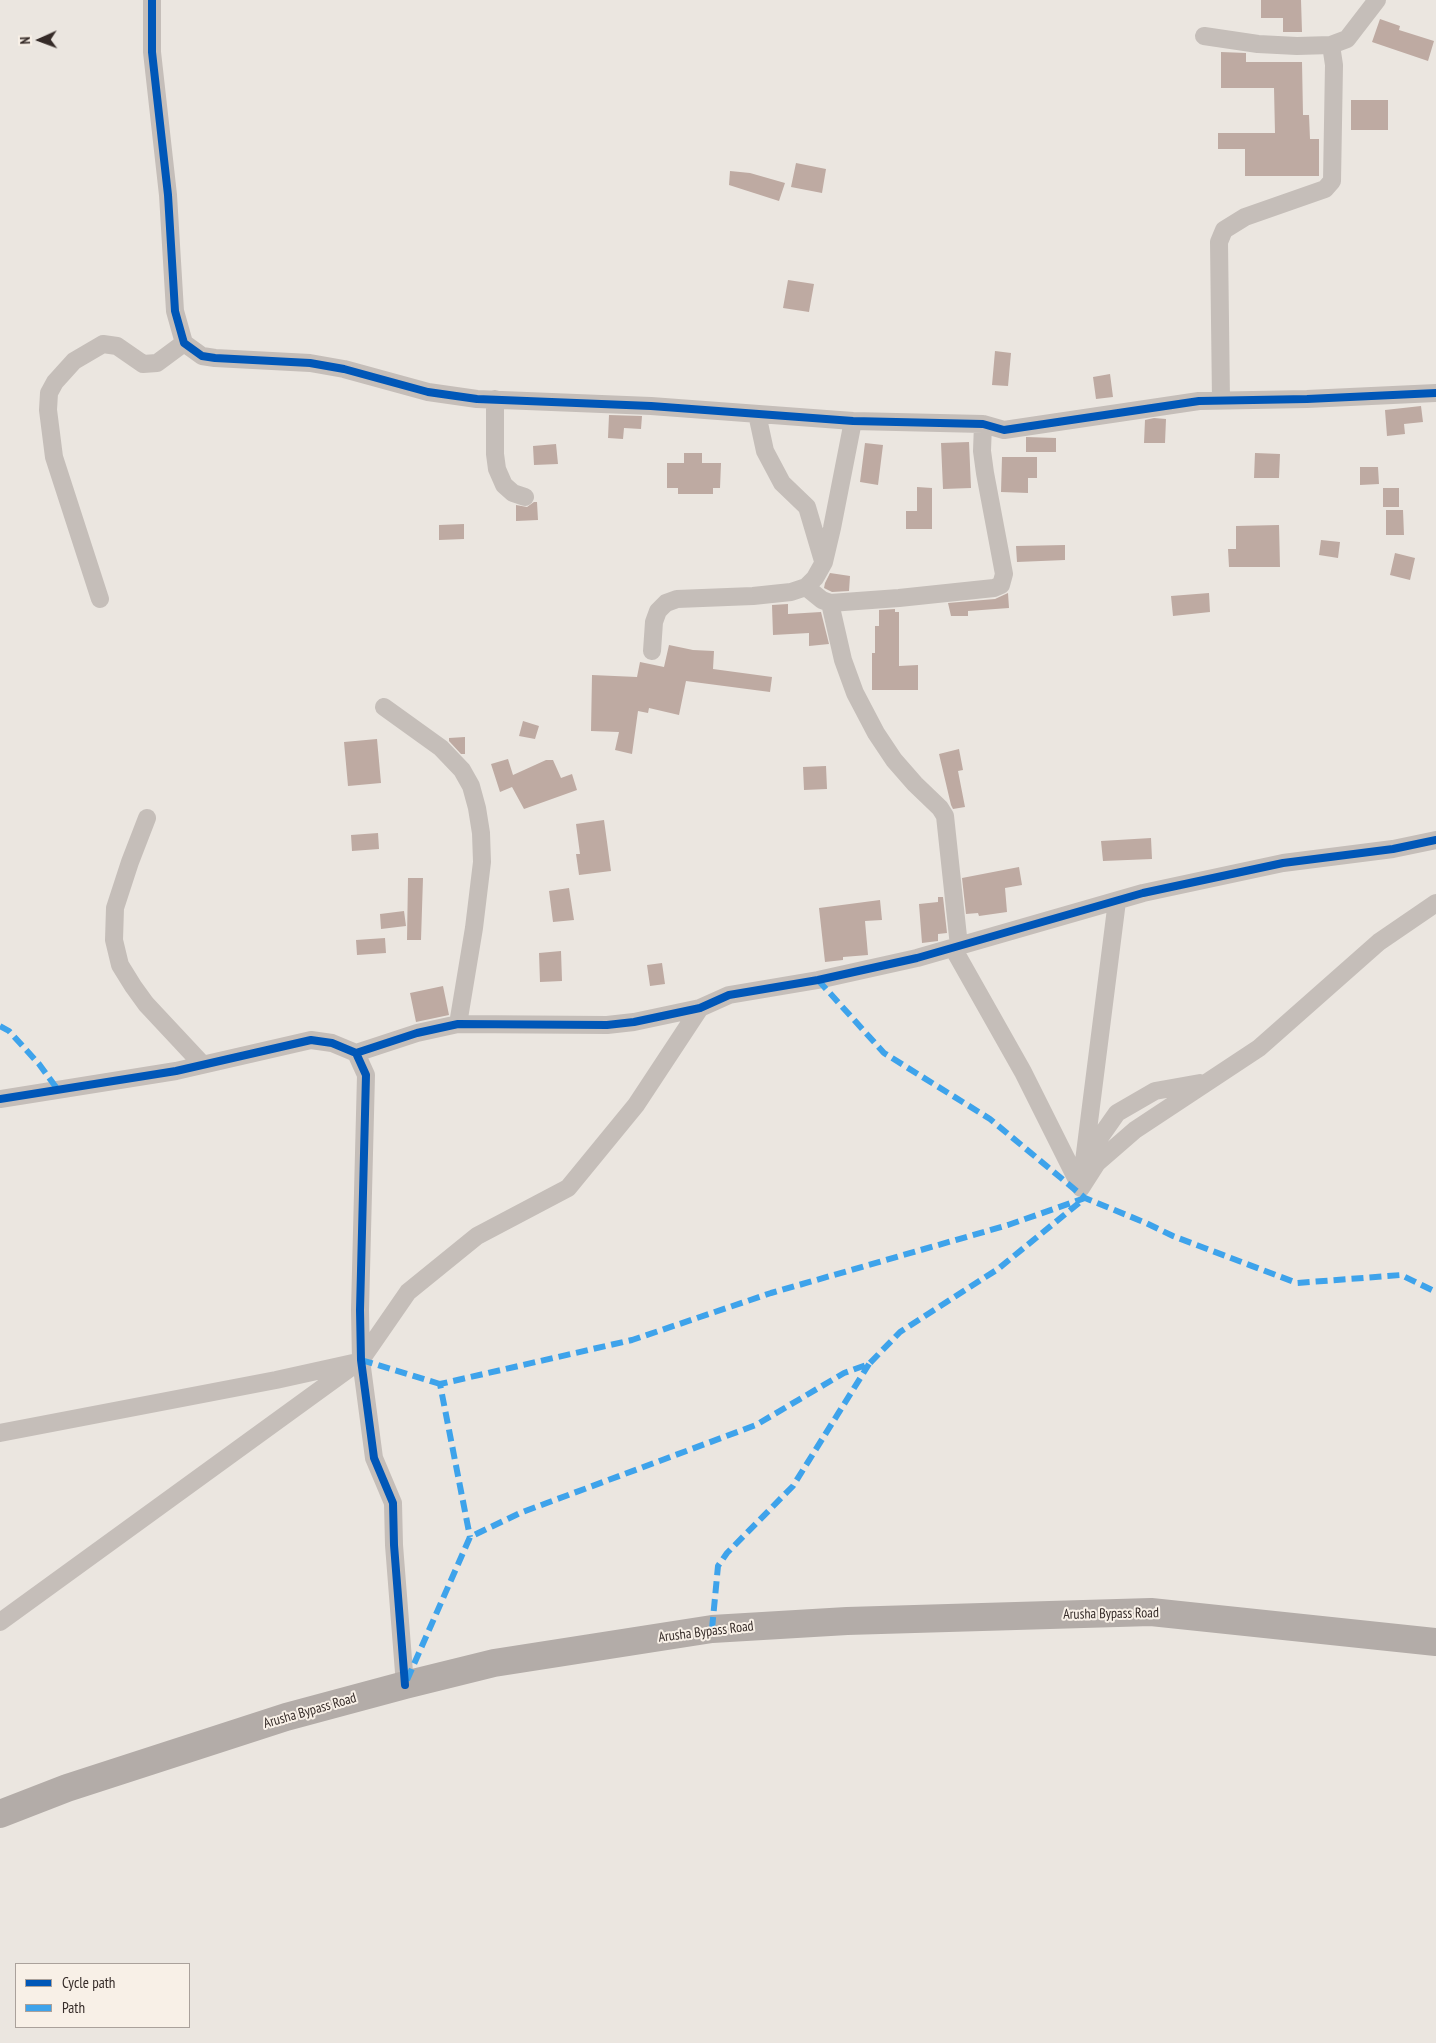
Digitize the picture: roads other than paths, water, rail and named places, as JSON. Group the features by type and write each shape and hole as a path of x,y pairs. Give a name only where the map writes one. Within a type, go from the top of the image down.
{"main road":[{"name":"Arusha Bypass Road","path":"0,1814 67,1788 286,1717 405,1684 494,1663 712,1629 847,1621 1151,1612 1436,1642"}],"street":[{"path":"152,0 152,52 168,195 175,311 184,343 202,356 310,363 344,369 444,395 651,406 853,422 983,424 1004,430 1199,401 1307,400 1436,394"},
{"path":"1204,36 1258,44 1332,45 1347,39 1377,0"},
{"path":"1221,400 1219,242 1224,230 1245,217 1325,189 1332,182 1334,65 1332,45"},
{"path":"100,600 54,457 48,410 49,393 55,382 74,361 103,344 117,346 144,364 157,363 184,343"},
{"path":"495,399 495,454 497,470 504,485 513,493 525,497"},
{"path":"757,414 765,451 782,483 807,507 824,562"},
{"path":"652,651 654,622 658,611 666,603 677,599 753,596 791,592 806,587 815,578 824,562 853,422"},
{"path":"806,587 822,600 830,603 908,598 994,588 1001,585 1004,574 985,473 982,451 983,424"},
{"path":"830,603 843,660 854,694 894,760 940,808 945,816 956,947 1023,1072 1081,1188"},
{"path":"384,707 441,748 462,770 471,786 477,808 481,833 482,862 474,928 458,1024"},
{"path":"147,818 115,908 114,940 120,965 133,986 203,1065"},
{"path":"356,1054 417,1033 458,1024 607,1025 634,1022 700,1008 729,996 818,980 956,947 1143,893 1283,863 1393,849 1436,840"},
{"path":"1081,1188 1117,901"},
{"path":"1081,1188 1097,1163 1135,1130 1259,1048 1379,942 1436,903"},
{"path":"0,1622 361,1360 408,1292 477,1236 568,1188 636,1106 700,1008"},
{"path":"0,1099 203,1065 311,1040 332,1043 356,1054 366,1076 360,1310 361,1360 374,1458 393,1503 394,1545 405,1684"},
{"path":"1081,1188 1091,1150 1117,1113 1155,1091 1207,1082"},
{"path":"0,1433 267,1382 361,1360"}]}
